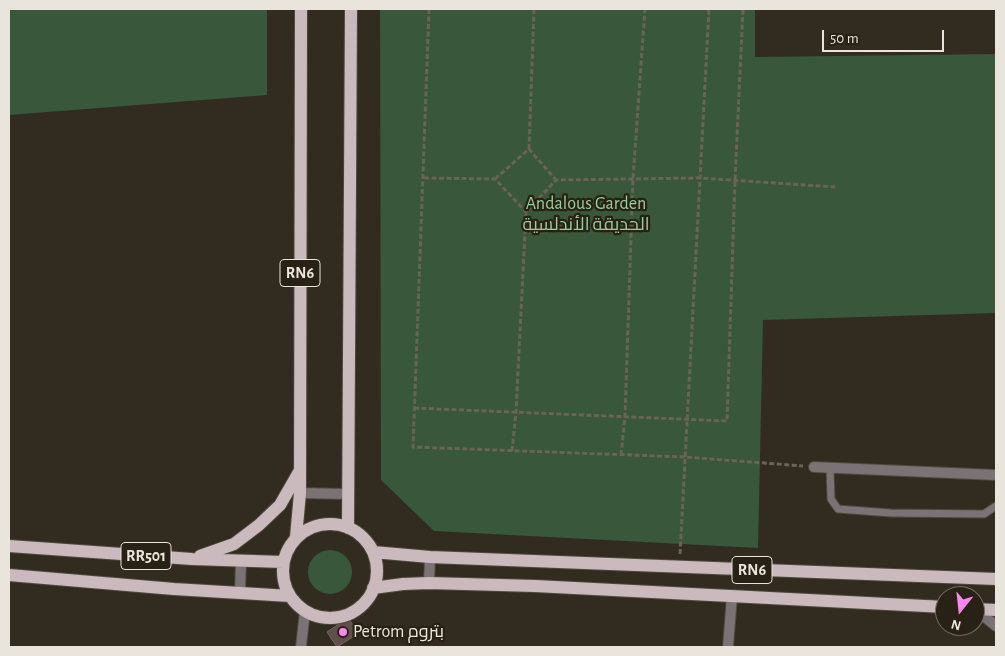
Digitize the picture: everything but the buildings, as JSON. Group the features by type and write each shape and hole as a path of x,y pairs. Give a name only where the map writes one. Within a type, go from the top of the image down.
{"main road":[{"name":"RN6","path":"283,562 288,549 296,537 300,493 301,9"},
{"path":"348,528 351,9"},
{"path":"192,559 234,544 259,525 280,505 300,470"},
{"path":"283,562 283,579 290,596 305,611 327,618 339,617 360,607 368,598 376,576 376,564 373,552 359,534 340,525 321,524 296,537"},
{"name":"RR501","path":"9,546 192,559 283,562"},
{"name":"RN6","path":"373,552 430,558 996,579"},
{"name":"RR501","path":"9,575 290,596"},
{"name":"RN6","path":"373,588 429,583 608,589 935,606"}],"street":[{"path":"814,467 996,475"},
{"path":"300,493 347,494"},
{"path":"429,583 430,558"},
{"path":"240,593 241,561"},
{"path":"728,647 732,596"},
{"path":"300,647 305,611"},
{"path":"985,617 996,626"}],"lane":[{"path":"830,468 831,499 838,509 891,513 984,514 996,506"}],"path":[{"path":"429,9 413,447 685,457 814,467"},
{"path":"534,9 529,148 556,180"},
{"path":"621,455 625,416 634,178 645,9"},
{"path":"679,567 709,9"},
{"path":"414,408 727,422 744,9"},
{"path":"424,178 495,179 529,148"},
{"path":"512,451 516,412 526,212 556,180 699,178 834,186"},
{"path":"495,179 526,212"}],"green space":[{"path":"9,9 267,9 267,95 9,115"},
{"name":"Andalous Garden الحديقة الأندلسية","path":"380,9 755,9 755,57 996,54 996,313 763,320 758,548 434,531 381,480"},
{"path":"334,550 346,556 351,563 351,581 346,588 339,593 326,594 318,591 311,584 308,568 311,560 318,553"}],"place":[{"name":"Petrom بتروم","path":"343,632"}]}
